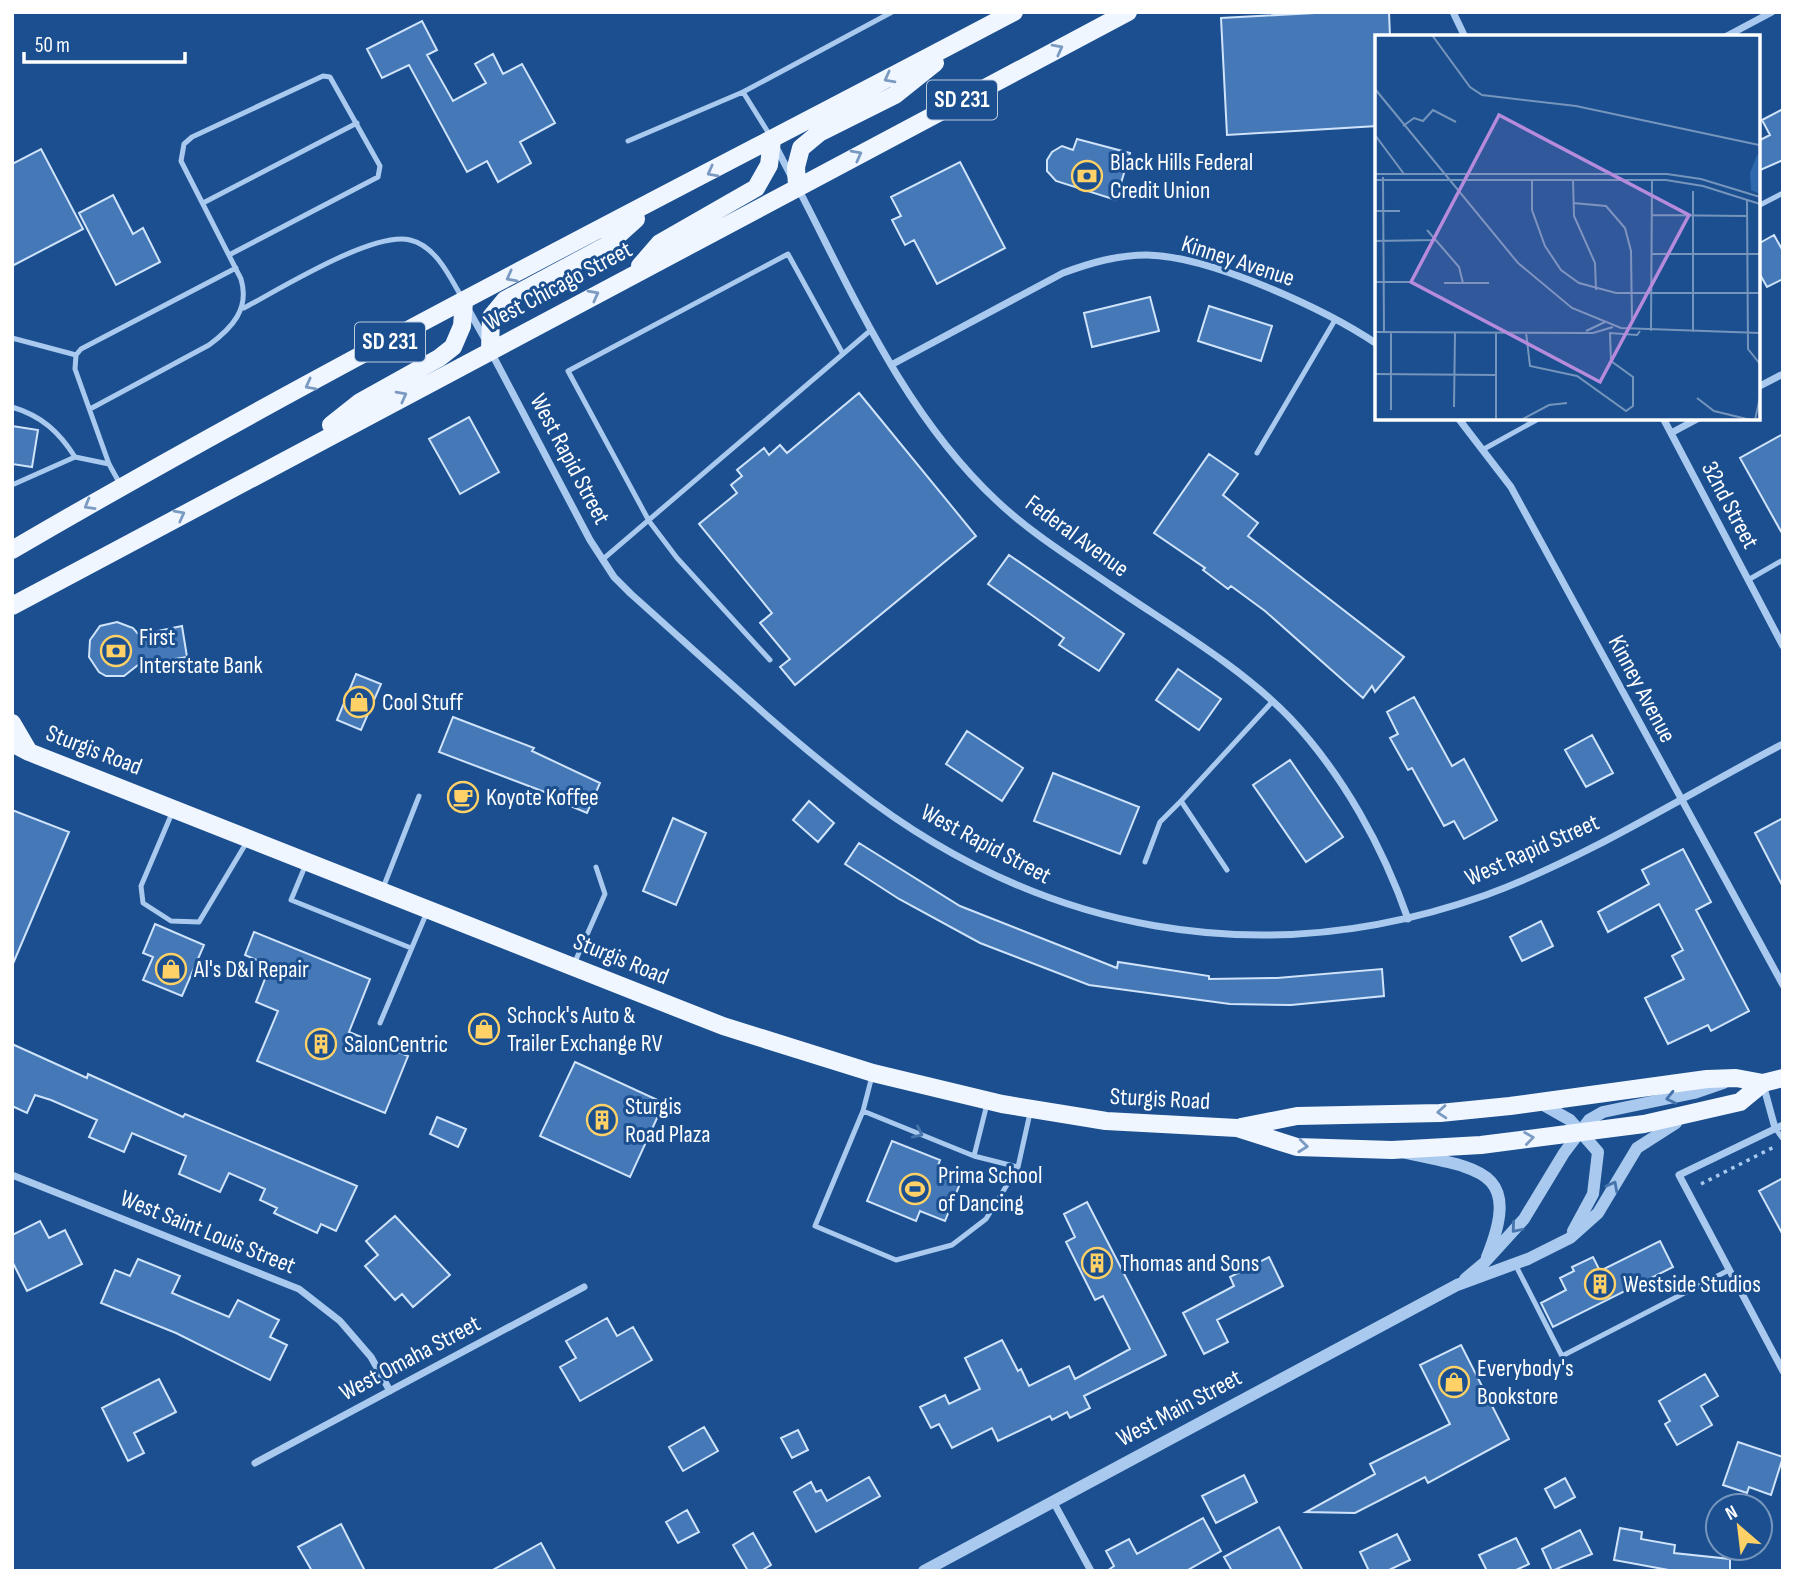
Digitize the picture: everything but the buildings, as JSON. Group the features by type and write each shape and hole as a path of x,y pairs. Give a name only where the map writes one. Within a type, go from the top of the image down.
{"main road":[{"name":"West Chicago Street","path":"12,550 121,486 1014,12"},
{"name":"West Chicago Street","path":"17,605 295,453 1128,12"},
{"path":"797,187 796,167 801,148 819,133 895,95 965,38"},
{"path":"633,274 660,243 757,188 769,165 772,140"},
{"path":"490,350 491,317 505,300 606,246 656,201"},
{"path":"295,453 360,402 439,358 453,346 461,326 464,302"},
{"path":"12,723 29,752"},
{"name":"Sturgis Road","path":"12,743 723,1026 873,1073 987,1101 1106,1121 1237,1128 1297,1116 1440,1113 1673,1083 1736,1078"},
{"name":"West Main Street","path":"1736,1078 1763,1083 1783,1078"},
{"name":"West Main Street","path":"1702,1112 1740,1102 1763,1083"},
{"name":"Sturgis Road","path":"1237,1128 1297,1147 1392,1150 1481,1144 1644,1124 1702,1112"}],"street":[{"path":"1453,12 1464,35"},
{"path":"1729,35 1772,12"},
{"name":"Federal Avenue","path":"772,140 891,365 950,451 998,502 1029,528 1231,668 1272,702 1313,744 1354,804 1388,868 1408,919"},
{"name":"Kinney Avenue","path":"891,365 1033,287 1092,262 1121,256 1175,258 1208,267 1265,287 1335,320 1375,343"},
{"name":"West Rapid Street","path":"464,302 602,560 631,594 854,788 942,846 1024,890 1099,914 1198,932 1301,934 1364,928 1408,919 1523,880 1783,744"},
{"path":"1760,386 1783,374"},
{"name":"Kinney Avenue","path":"1460,420 1484,449 1531,522 1679,799 1783,985"},
{"name":"32nd Street","path":"1664,420 1783,646"},
{"path":"1671,433 1695,420"},
{"name":"West Main Street","path":"1457,1285 1484,1263 1524,1219 1589,1120 1603,1112 1694,1093 1736,1078"},
{"path":"1763,1083 1779,1126 1679,1175 1783,1371"},
{"path":"1539,1102 1570,1120 1598,1152 1597,1176 1590,1202 1570,1238"},
{"name":"West Main Street","path":"924,1571 1457,1285 1515,1264 1570,1238 1598,1213 1637,1148 1664,1128 1702,1112"},
{"path":"1392,1150 1461,1166 1480,1172 1490,1180 1500,1199 1500,1212 1484,1263"},
{"name":"West Saint Louis Street","path":"14,1177 299,1289 340,1321 371,1357 390,1391"},
{"name":"West Omaha Street","path":"255,1462 584,1287"},
{"path":"1054,1503 1091,1571"}],"lane":[{"path":"628,141 743,92 892,12"},
{"path":"229,255 378,177 380,166 336,84 330,78 323,76 192,137 184,144 181,161 203,203 229,255 236,268 246,295 244,308"},
{"path":"743,92 772,140"},
{"path":"203,203 357,123"},
{"path":"1760,205 1783,193"},
{"path":"90,409 209,345 225,333 244,308 359,248 396,238 411,240 434,254 464,302"},
{"path":"770,660 677,558 649,521 568,372 788,254 843,354"},
{"path":"121,486 109,464 75,369 76,355 81,349 236,268"},
{"path":"1257,453 1335,320"},
{"path":"602,560 871,330"},
{"path":"12,338 76,355"},
{"path":"12,407 48,423 62,436 75,457"},
{"path":"1484,449 1535,420"},
{"path":"12,485 75,457 109,464"},
{"path":"1748,580 1783,561"},
{"path":"1145,862 1160,822 1272,702"},
{"path":"382,890 419,796"},
{"path":"1181,801 1227,870"},
{"path":"174,807 141,886 144,903 171,922 199,922 249,837"},
{"path":"308,860 291,900 411,948"},
{"path":"573,966 605,894 596,867"},
{"path":"380,1023 428,909"},
{"path":"873,1073 863,1111 815,1226 896,1260 952,1245 986,1219 1018,1167 1030,1109"},
{"path":"974,1156 987,1101"},
{"path":"863,1111 974,1156 1018,1167"},
{"path":"1779,1126 1783,1141"},
{"path":"1515,1264 1562,1356 1728,1270"}],"path":[{"path":"1701,1184 1783,1141"}],"place":[{"name":"Black Hills Federal Credit Union","path":"1087,176"},
{"name":"First Interstate Bank","path":"116,651"},
{"name":"Cool Stuff","path":"359,702"},
{"name":"Koyote Koffee","path":"463,797"},
{"name":"Al's D&I Repair","path":"171,969"},
{"name":"Schock's Auto & Trailer Exchange RV","path":"484,1029"},
{"name":"SalonCentric","path":"321,1044"},
{"name":"Sturgis Road Plaza","path":"602,1120"},
{"name":"Prima School of Dancing","path":"915,1189"},
{"name":"Thomas and Sons","path":"1097,1263"},
{"name":"Westside Studios","path":"1600,1284"},
{"name":"Everybody's Bookstore","path":"1454,1382"}]}
